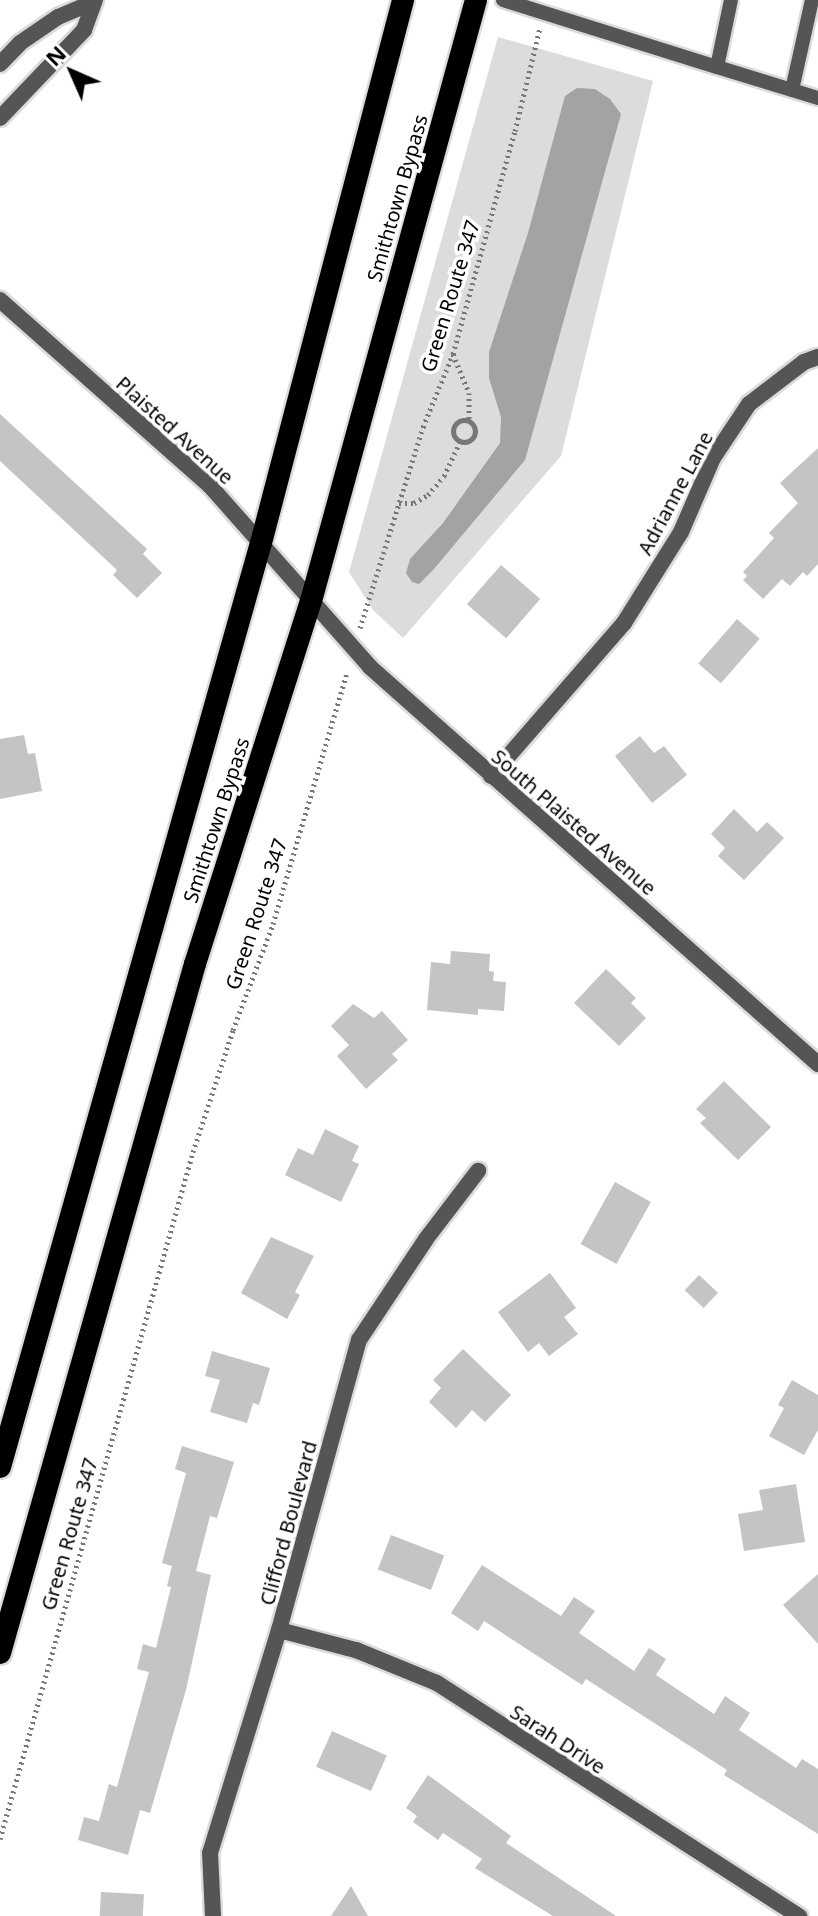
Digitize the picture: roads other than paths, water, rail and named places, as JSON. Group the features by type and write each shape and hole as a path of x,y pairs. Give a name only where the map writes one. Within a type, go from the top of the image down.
{"highway":[{"name":"Smithtown Bypass","path":"0,1467 261,543 403,0"},
{"name":"Smithtown Bypass","path":"0,1653 195,964 311,601 476,0"}],"street":[{"path":"0,64 20,43 58,17 94,1"},
{"path":"0,118 84,30 94,1"},
{"name":"Plaisted Avenue","path":"0,300 211,487 311,601"},
{"name":"Adrianne Lane","path":"491,776 624,623 681,532 713,458 749,404 804,362 818,357"},
{"name":"South Plaisted Avenue","path":"311,601 354,649 491,776 818,1064"},
{"name":"Clifford Boulevard","path":"213,1916 210,1853 279,1630 359,1340 426,1239 478,1171"},
{"name":"Sarah Drive","path":"279,1630 356,1650 437,1683 799,1916"}],"lane":[{"path":"503,0 818,98"},
{"path":"717,67 731,0"},
{"path":"792,90 812,0"}]}
